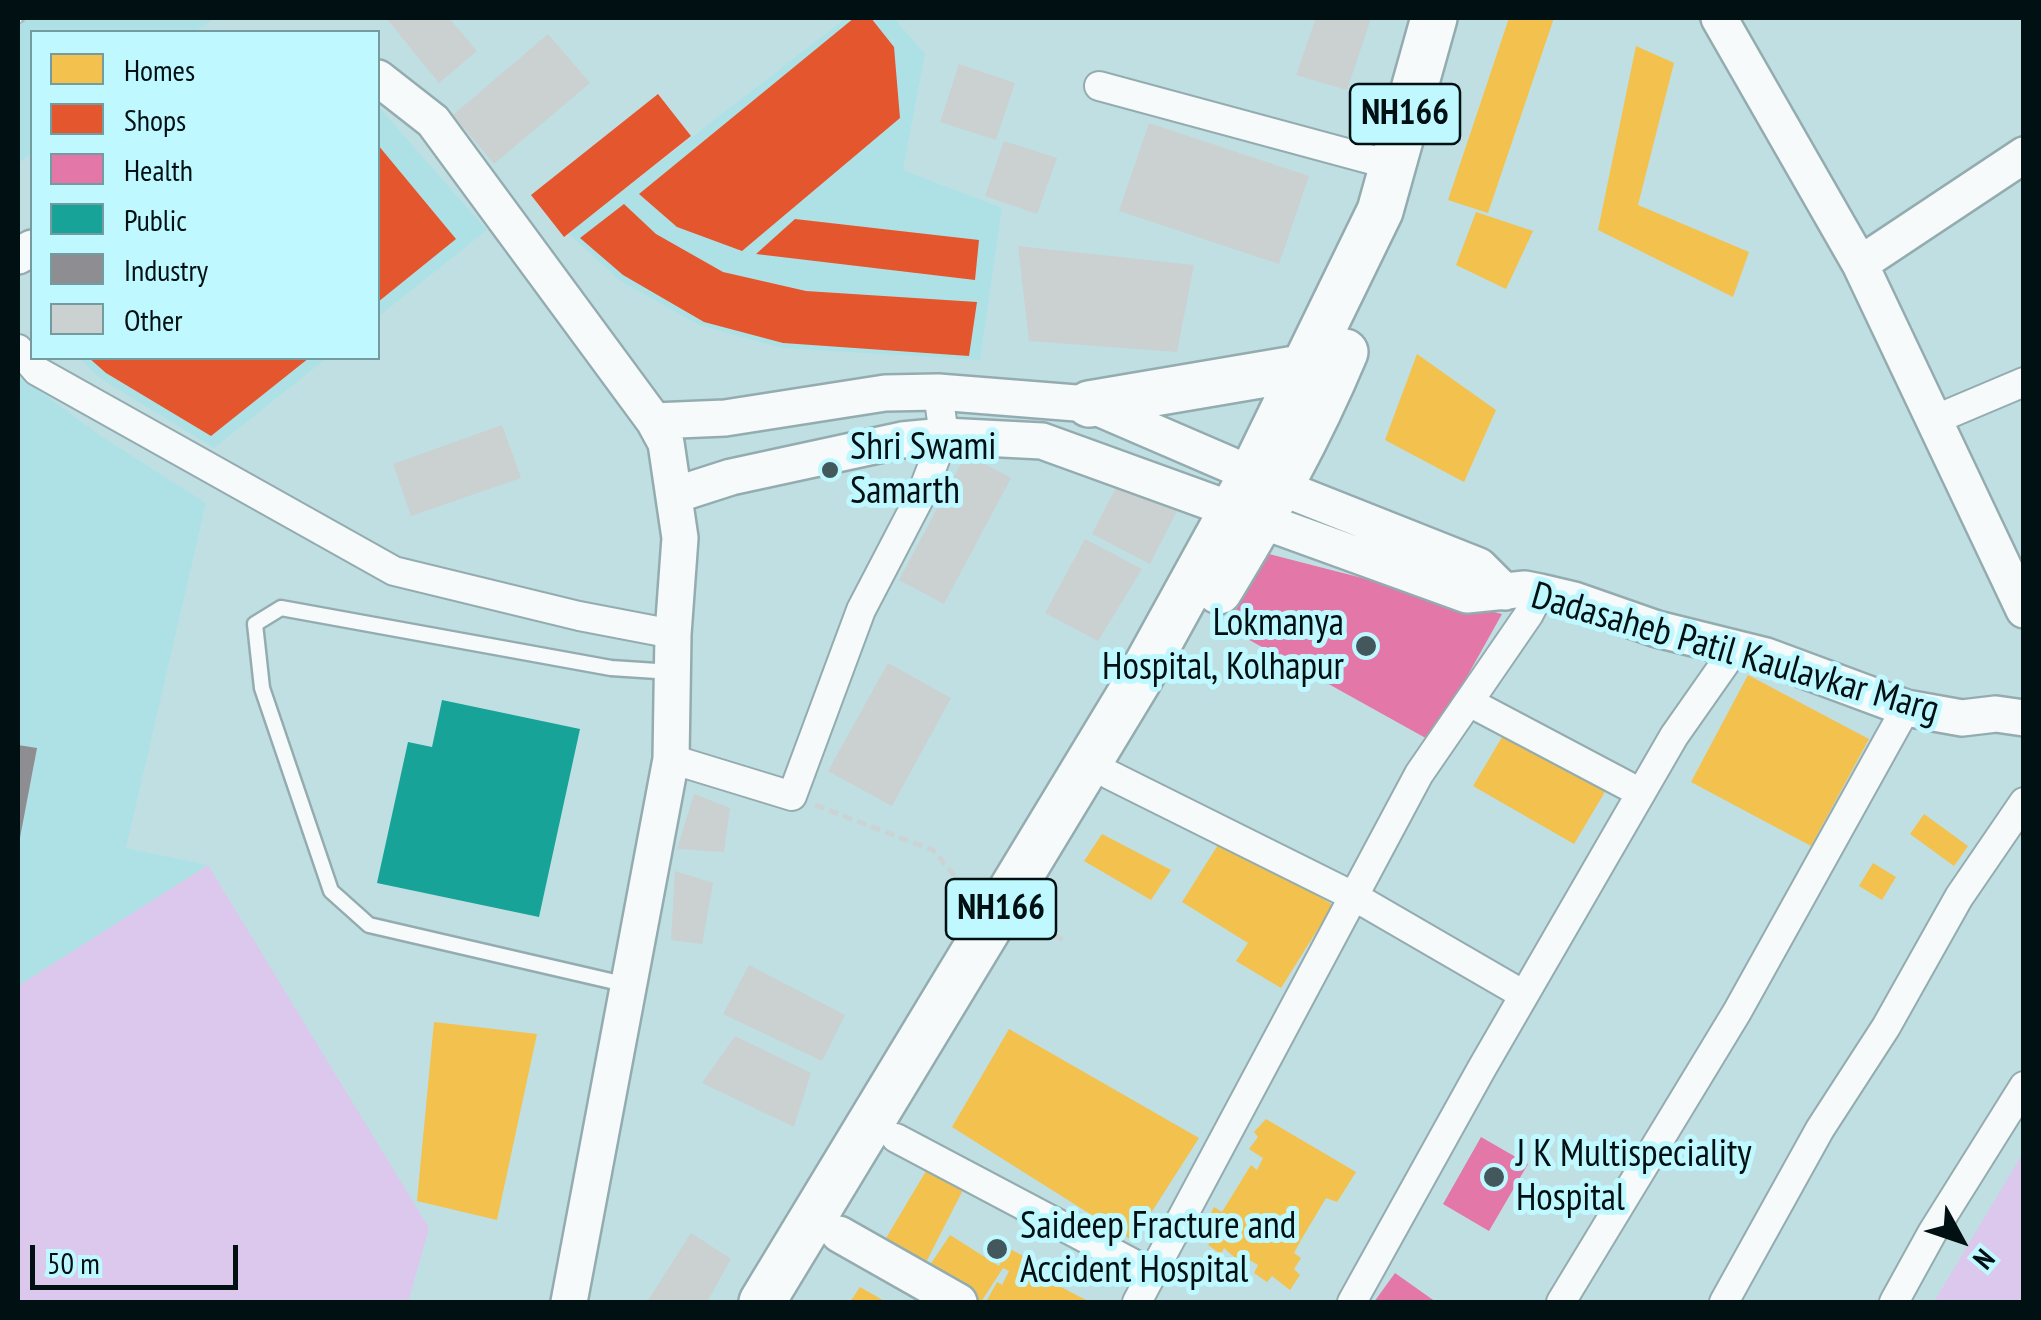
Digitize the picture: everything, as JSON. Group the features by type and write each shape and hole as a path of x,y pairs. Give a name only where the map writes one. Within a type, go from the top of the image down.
{"highway":[{"name":"NH166","path":"797,1302 1110,775 1257,498 1307,367 1380,211 1434,18"},
{"name":"NH166","path":"762,1302 814,1222 1138,681 1257,498 1312,430 1404,215 1455,18"},
{"path":"1089,404 1307,367"}],"street":[{"path":"1719,18 1860,264 2024,610"},
{"path":"380,80 433,121 654,420 666,443 675,495 680,538 673,634 671,759 568,1302"},
{"path":"1099,86 1391,165"},
{"path":"1860,264 2024,156"},
{"path":"18,349 37,372 394,572 578,616 673,634"},
{"path":"1934,420 2024,382"},
{"path":"654,420 726,418 885,393 938,392 1089,404 1257,498"},
{"path":"671,759 792,796 861,610 922,493 944,436 938,392"},
{"path":"675,495 732,477 902,440 944,436 1042,440 1257,498"},
{"name":"Dadasaheb Patil Kaulavkar Marg","path":"1257,498 1467,595 1525,589 1540,592 1658,629 1766,656 1906,708 1962,718 2004,714 2024,718"},
{"path":"1137,1302 1419,774 1540,592"},
{"path":"1352,1302 1674,736 1734,649"},
{"path":"1469,702 1641,793"},
{"path":"1561,1302 1737,1012 1906,708"},
{"path":"1110,775 1355,897 1524,995"},
{"path":"1724,1302 1820,1129 1886,1027 1959,897 2024,802"},
{"path":"1894,1302 1932,1233 2024,1086"},
{"path":"896,1138 1153,1274"},
{"path":"838,1234 958,1302"}],"lane":[{"path":"628,985 370,925 331,892 262,688 256,624 281,608 611,668 672,672"}],"path":[{"path":"792,796 932,850 959,881 1068,942"}],"shaded area":[{"path":"18,18 215,18 197,30 30,30 30,155 18,164"},
{"path":"846,18 894,18 925,54 903,170 1002,208 980,360 782,348 699,325 619,280 568,233"},
{"path":"380,108 487,230 380,315"},
{"path":"81,360 324,360 214,448 98,377"},
{"path":"18,375 101,436 206,503 126,848 208,865 18,986"},
{"path":"208,865 429,1228 408,1302 18,1302 18,986"},
{"path":"2023,1153 2023,1302 1934,1302"}],"building: Homes":[{"path":"1509,18 1554,18 1488,213 1448,200"},
{"path":"1636,46 1674,63 1638,205 1749,252 1733,297 1598,230"},
{"path":"1476,212 1533,231 1506,289 1456,265"},
{"path":"1417,354 1496,410 1464,482 1385,440"},
{"path":"1748,675 1869,739 1811,846 1691,782"},
{"path":"1505,732 1606,790 1574,844 1473,786"},
{"path":"1924,814 1968,846 1954,866 1910,834"},
{"path":"1102,834 1171,870 1151,900 1084,861"},
{"path":"1223,837 1333,905 1281,988 1236,961 1248,943 1182,902"},
{"path":"1873,863 1896,877 1882,900 1859,886"},
{"path":"434,1022 537,1034 497,1220 417,1201"},
{"path":"1009,1029 1199,1138 1133,1241 952,1127"},
{"path":"1266,1119 1356,1172 1337,1202 1326,1198 1301,1240 1294,1253 1301,1258 1294,1269 1300,1275 1290,1290 1272,1276 1267,1282 1254,1273 1258,1265 1248,1259 1242,1264 1224,1248 1221,1254 1208,1245 1211,1241 1207,1237 1207,1221 1214,1207 1222,1212 1251,1165 1257,1170 1263,1158 1249,1149 1258,1137 1254,1132"},
{"path":"926,1171 963,1190 921,1272 879,1250"},
{"path":"950,1235 999,1266 1008,1248 1058,1274 1053,1283 1090,1302 986,1302 997,1282 1002,1285 1009,1271 1003,1268 981,1302 969,1302 924,1274"},
{"path":"860,1287 886,1302 850,1302"}],"building: Shops":[{"path":"854,18 871,18 894,47 900,118 742,251 677,227 639,194"},
{"path":"658,94 691,136 564,237 531,195"},
{"path":"380,147 456,239 380,300"},
{"path":"624,204 656,234 723,272 806,291 977,302 969,356 783,343 704,322 623,275 580,238"},
{"path":"795,219 979,240 975,280 756,254"},
{"path":"91,360 306,360 211,436 106,373"}],"building: Health":[{"path":"1269,554 1502,614 1431,741 1226,627"},
{"path":"1481,1137 1528,1164 1489,1231 1443,1204"},
{"path":"1395,1273 1436,1302 1374,1302"}],"building: Public":[{"path":"442,700 580,729 539,917 377,883 408,742 432,747"}],"building: Industry":[{"path":"18,745 37,748 19,843 18,843"}],"building: Other":[{"path":"386,18 449,18 477,51 439,83"},
{"path":"1316,18 1371,18 1347,90 1296,75"},
{"path":"548,34 590,83 494,164 453,115"},
{"path":"959,64 1015,83 996,140 940,122"},
{"path":"1149,123 1309,176 1279,264 1119,211"},
{"path":"1004,141 1057,158 1037,214 985,196"},
{"path":"1018,246 1194,265 1177,352 1029,341"},
{"path":"502,425 521,478 411,516 393,464"},
{"path":"966,454 1011,478 944,604 899,580"},
{"path":"1124,472 1184,497 1150,564 1092,534"},
{"path":"1085,539 1142,569 1098,641 1045,613"},
{"path":"888,663 951,698 892,806 828,771"},
{"path":"694,794 730,808 724,852 677,849"},
{"path":"675,871 713,883 702,944 671,940"},
{"path":"749,965 845,1015 822,1061 723,1014"},
{"path":"735,1036 811,1073 794,1127 702,1083"},
{"path":"691,1233 731,1259 707,1302 647,1302"}],"place":[{"name":"Shri Swami Samarth","path":"830,470"},
{"name":"Lokmanya Hospital, Kolhapur","path":"1366,646"},
{"name":"J K Multispeciality Hospital","path":"1494,1177"},
{"name":"Saideep Fracture and Accident Hospital","path":"997,1249"}]}
